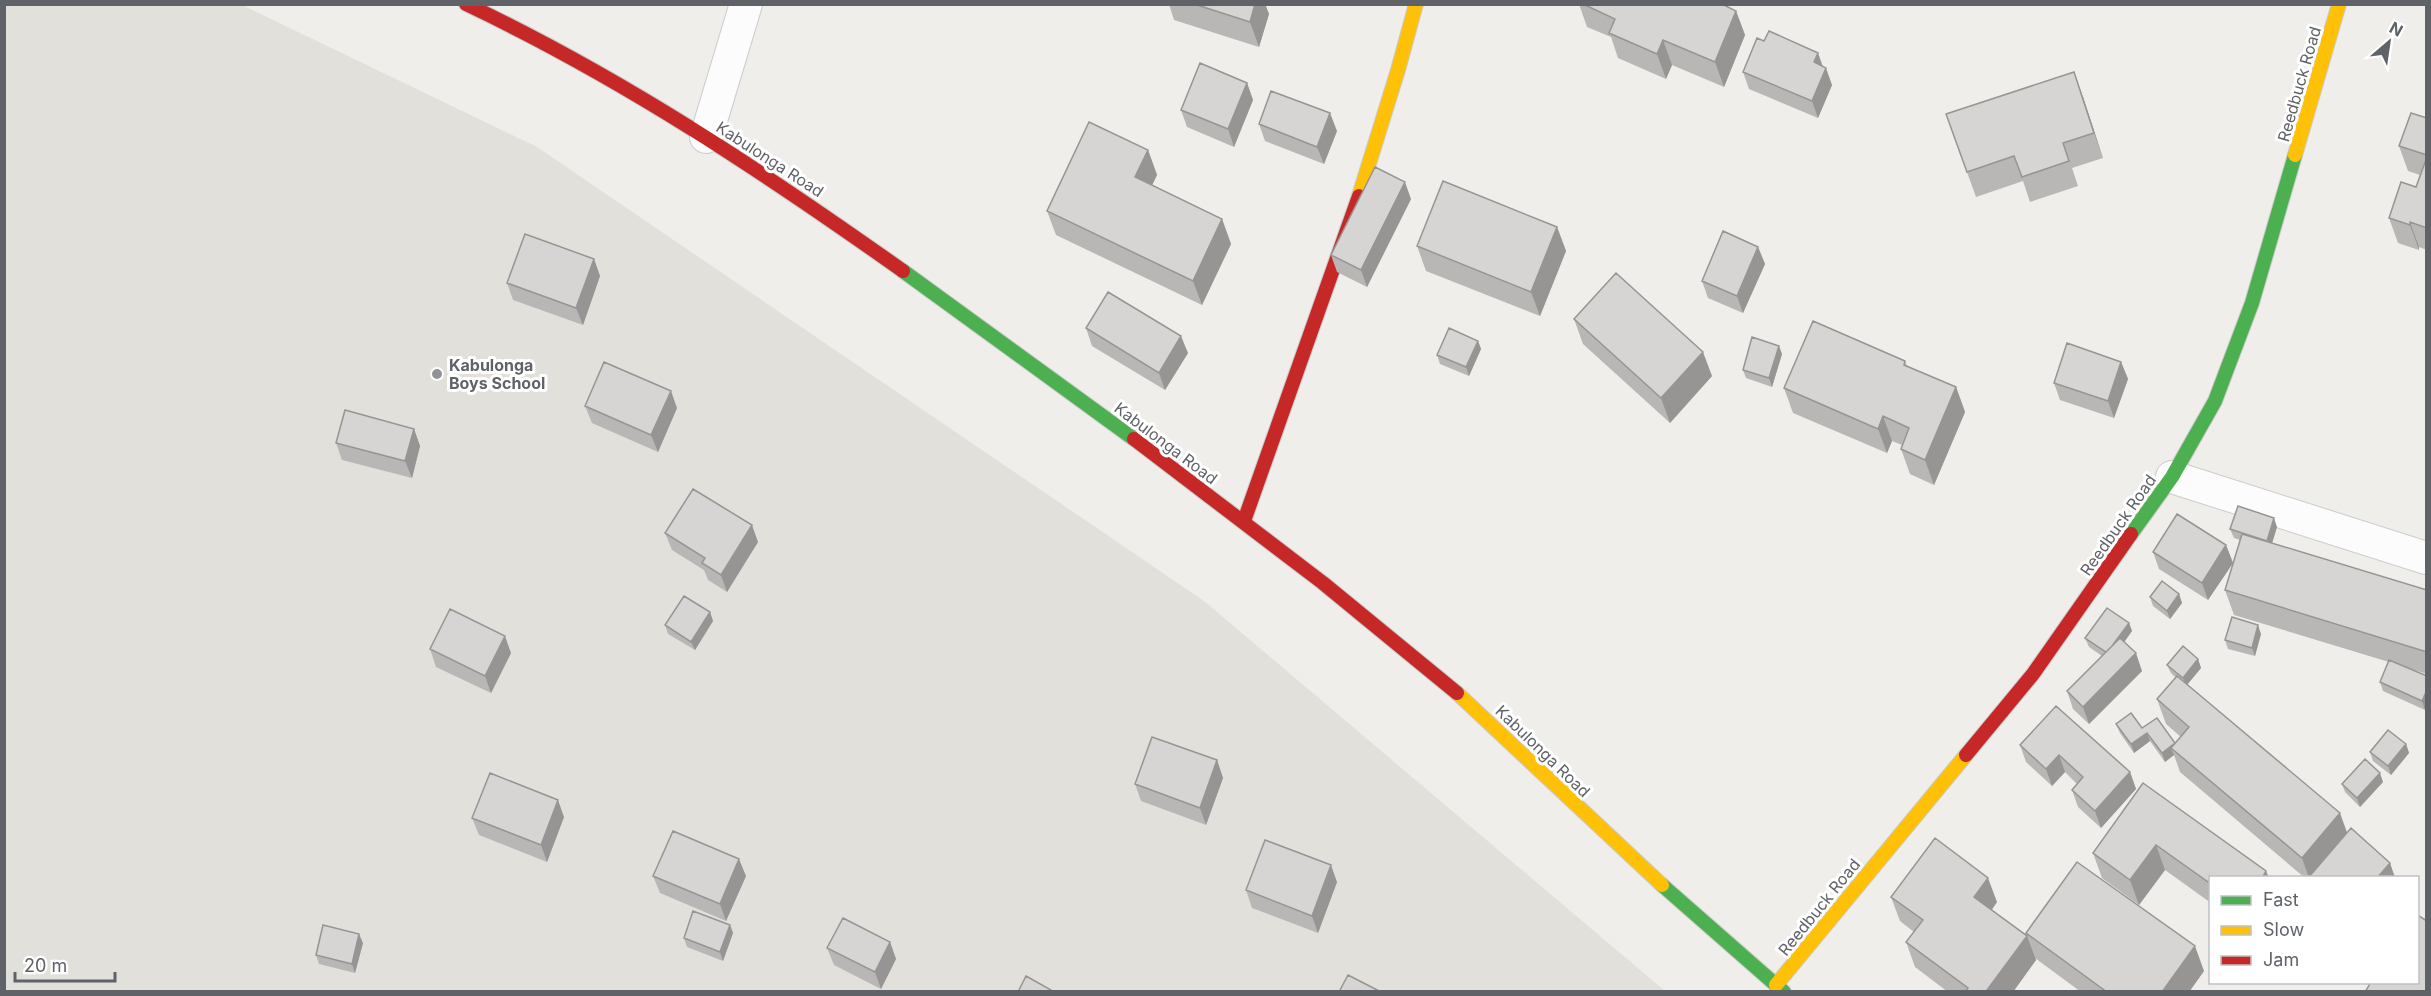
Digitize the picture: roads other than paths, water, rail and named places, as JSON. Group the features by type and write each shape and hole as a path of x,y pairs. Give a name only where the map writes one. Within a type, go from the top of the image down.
{"street":[{"name":"Kabulonga Road","path":"466,4 508,23 599,73 706,137 827,217 964,313 1244,521 1422,664 1491,723 1616,844 1780,988"},
{"path":"706,137 746,4"},
{"path":"1244,521 1339,258 1399,70 1416,4"},
{"name":"Reedbuck Road","path":"1780,988 2033,674 2172,477 2215,401 2252,303 2339,4"},
{"path":"2172,477 2427,558"}],"place":[{"name":"Kabulonga Boys School","path":"437,374"}]}
